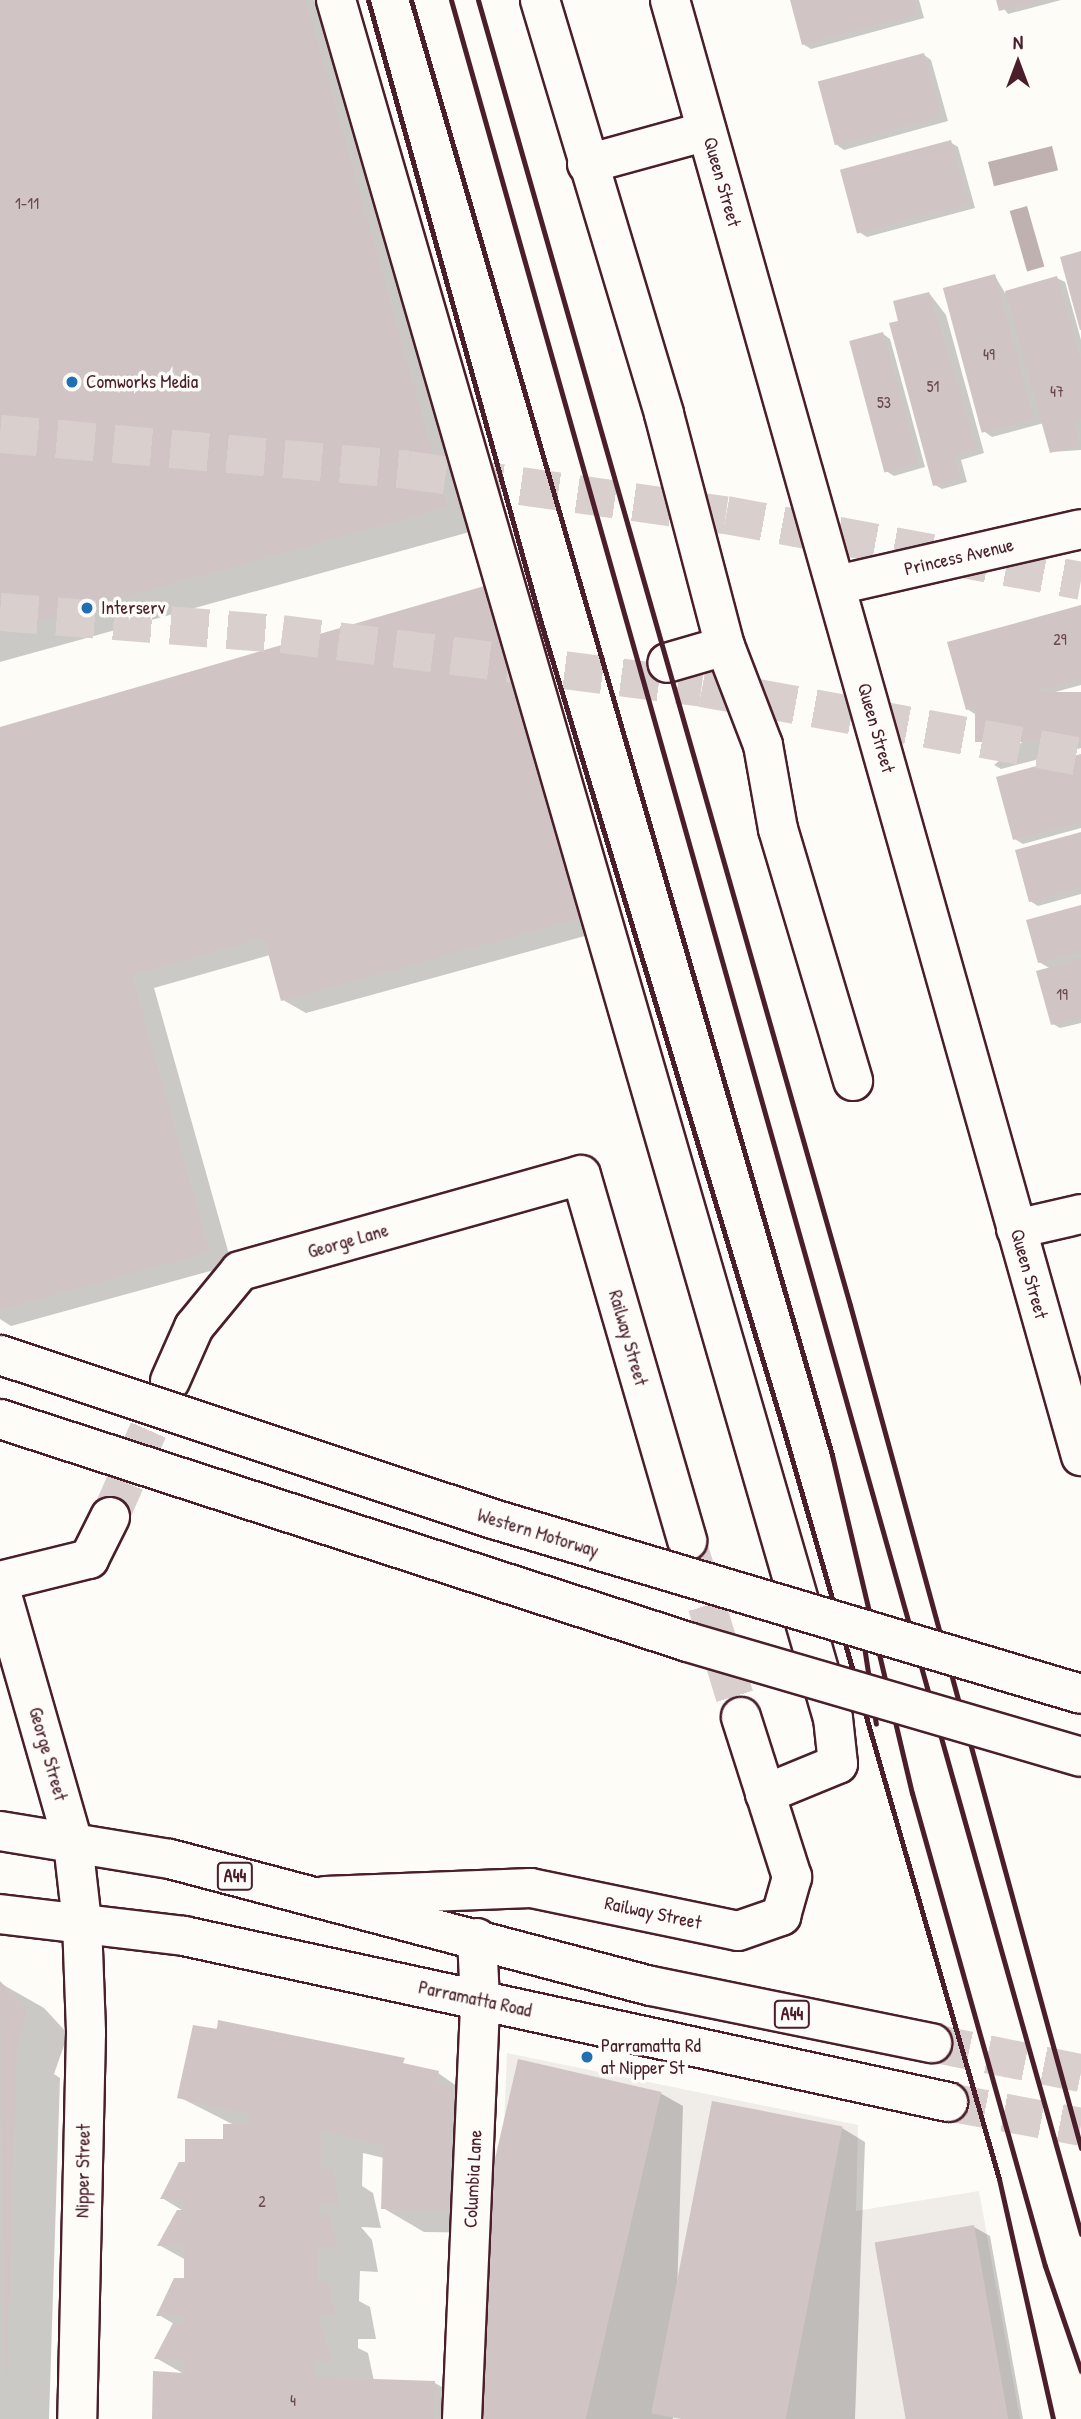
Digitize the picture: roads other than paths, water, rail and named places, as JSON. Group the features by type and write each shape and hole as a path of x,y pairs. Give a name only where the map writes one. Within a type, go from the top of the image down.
{"main road":[{"path":"336,0 694,1251 788,1500 839,1744 838,1764 825,1774 765,1794"},
{"path":"540,0 664,414 725,646 763,744 778,829 853,1081"},
{"name":"Queen Street","path":"670,0 1081,1457"},
{"path":"587,164 708,131"},
{"name":"Princess Avenue","path":"836,585 1081,529"},
{"path":"667,663 725,646"},
{"name":"George Lane","path":"170,1381 194,1327 240,1271 582,1175"},
{"name":"Railway Street","path":"582,1175 687,1541"},
{"path":"1016,1229 1081,1214"},
{"name":"Western Motorway","path":"0,1355 493,1519 1081,1694"},
{"path":"0,1419 688,1642 1081,1757"},
{"path":"0,1581 89,1559 110,1517"},
{"name":"George Street","path":"0,1588 73,1843 82,1922"},
{"name":"Railway Street","path":"316,1897 531,1888 738,1931 781,1916 792,1877 741,1717"},
{"name":"A44","path":"0,1831 170,1859 651,1986 932,2043"},
{"name":"Parramatta Road","path":"0,1914 184,1936 948,2102"},
{"name":"Nipper Street","path":"77,2419 86,2033 82,1922"},
{"name":"Columbia Lane","path":"462,2419 480,2000 477,1938"}],"tunnel":[{"path":"0,434 408,470 726,515 1081,581"},
{"path":"0,612 282,634 702,688 1081,757"},
{"path":"110,1517 170,1381"},
{"path":"690,1551 741,1717"},
{"path":"932,2043 1081,2073"},
{"path":"948,2102 1081,2127"}],"railway":[{"path":"368,0 541,623 783,1428 999,2179 1053,2419"},
{"path":"411,0 832,1455 912,1793 1045,2266 1081,2371"},
{"path":"451,0 1081,2234"},
{"path":"478,0 850,1305 1081,2148"},
{"path":"858,1607 876,1724"}],"place":[{"name":"Comworks Media","path":"72,382"},
{"name":"Interserv","path":"87,608"},
{"name":"Parramatta Rd at Nipper St","path":"587,2057"}]}
